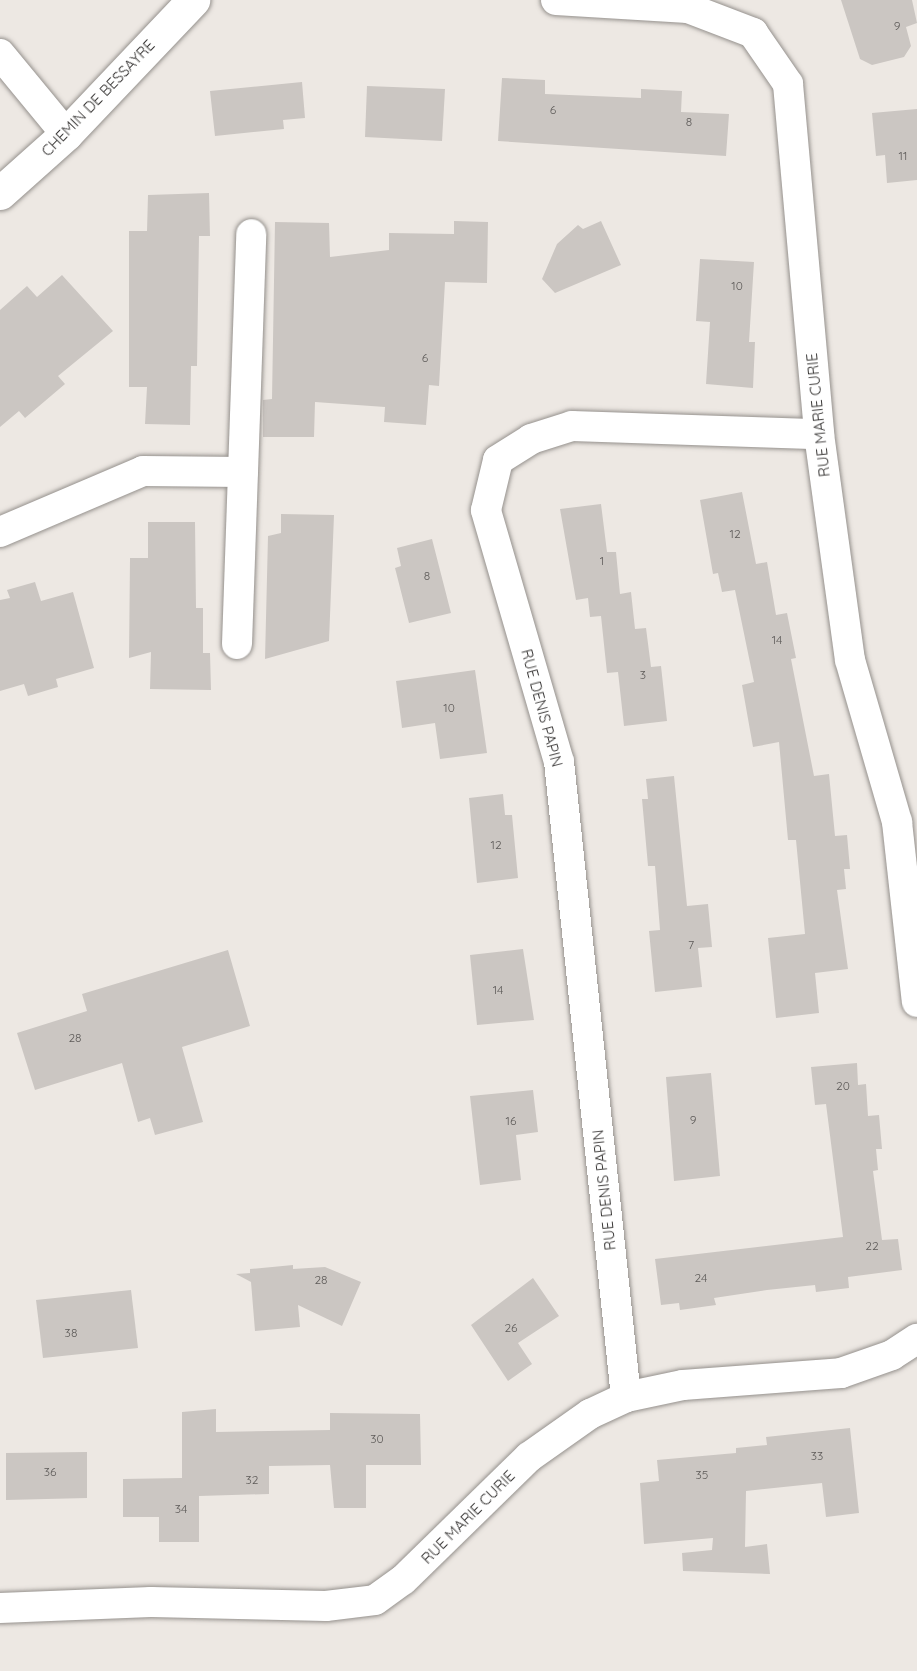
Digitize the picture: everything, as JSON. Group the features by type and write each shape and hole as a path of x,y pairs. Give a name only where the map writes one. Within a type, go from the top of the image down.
{"street":[{"name":"CHEMIN DE BESSAYRE","path":"0,193 66,134 193,0"},
{"name":"RUE MARIE CURIE","path":"556,0 688,8 753,33 788,84 819,434 850,660 897,822 917,1002"},
{"path":"0,54 66,134"},
{"path":"237,644 251,234"},
{"name":"RUE DENIS PAPIN","path":"626,1397 559,762 486,510 498,460 531,439 572,426 819,434"},
{"path":"0,532 143,471 243,472"},
{"name":"RUE MARIE CURIE","path":"0,1608 151,1602 326,1606 375,1600 403,1580 529,1457 590,1414 626,1397 683,1385 841,1372 892,1355 917,1339"}],"building":[{"path":"841,0 912,0 917,23 906,27 911,46 904,57 872,65 860,59"},
{"path":"502,78 545,80 545,94 641,98 641,89 682,91 681,112 729,114 726,156 498,141"},
{"path":"302,82 305,118 283,120 284,129 215,136 210,91"},
{"path":"367,86 445,89 442,141 365,137"},
{"path":"917,109 917,180 887,183 885,155 876,156 872,113"},
{"path":"209,193 210,236 199,236 197,366 191,366 190,425 145,424 147,387 129,387 129,231 147,231 148,195"},
{"path":"454,221 488,222 487,283 445,282 439,386 429,385 426,425 384,422 385,407 315,402 314,437 263,437 263,400 272,399 275,222 329,223 330,257 389,250 389,233 454,234"},
{"path":"601,221 621,265 555,293 542,279 557,244 578,225 583,229"},
{"path":"700,259 754,262 749,342 755,342 753,388 706,384 710,322 696,321"},
{"path":"62,275 113,331 58,376 65,384 25,418 19,411 0,427 0,310 27,286 37,297"},
{"path":"742,492 756,564 767,562 776,615 787,613 796,658 791,659 814,776 829,774 835,836 847,835 850,869 844,869 846,889 837,890 848,969 815,973 819,1013 776,1018 768,938 805,934 796,840 788,840 779,742 753,747 742,685 754,682 735,590 722,592 718,573 713,574 700,500"},
{"path":"601,504 607,552 616,552 620,594 631,592 635,629 646,628 651,667 661,666 667,721 624,726 618,672 607,673 601,616 590,617 588,598 576,600 560,509"},
{"path":"281,514 334,515 329,641 265,659 268,536 281,533"},
{"path":"148,522 195,522 196,608 203,608 203,653 210,653 211,690 150,689 151,652 129,658 130,558 148,558"},
{"path":"432,539 451,613 409,623 395,568 401,566 397,548"},
{"path":"35,582 41,601 73,592 94,668 56,679 58,687 28,696 24,684 0,691 0,600 10,598 7,590"},
{"path":"475,670 487,753 440,759 435,723 402,728 396,681"},
{"path":"674,776 687,906 708,904 712,947 698,948 702,987 655,992 649,931 660,930 655,866 648,866 642,799 648,799 646,779"},
{"path":"503,794 505,815 512,815 518,878 477,883 469,798"},
{"path":"523,949 534,1020 477,1025 470,955"},
{"path":"228,950 250,1026 182,1047 203,1122 155,1135 150,1118 138,1122 122,1063 35,1090 17,1033 87,1011 82,994"},
{"path":"857,1063 858,1085 866,1084 868,1116 879,1115 882,1149 876,1149 878,1170 873,1171 882,1240 898,1239 902,1270 848,1277 849,1288 816,1292 815,1285 767,1290 714,1298 716,1305 680,1310 679,1303 661,1305 655,1259 843,1237 826,1104 815,1105 811,1067"},
{"path":"711,1073 720,1176 674,1181 666,1077"},
{"path":"533,1090 538,1132 516,1135 521,1180 480,1185 470,1096"},
{"path":"293,1265 293,1269 325,1267 361,1282 342,1326 298,1305 300,1327 255,1331 251,1282 236,1274 250,1273 250,1269"},
{"path":"533,1278 559,1316 518,1343 532,1364 508,1381 471,1325"},
{"path":"131,1290 138,1348 43,1358 36,1300"},
{"path":"216,1409 216,1432 330,1430 330,1413 420,1414 421,1465 366,1465 366,1508 334,1508 330,1465 269,1466 269,1494 199,1496 199,1542 159,1542 159,1517 123,1517 123,1479 182,1478 182,1412"},
{"path":"850,1428 859,1513 826,1517 822,1483 746,1491 745,1547 767,1544 770,1574 683,1571 682,1553 712,1550 713,1538 644,1544 640,1483 659,1481 657,1460 736,1453 736,1448 767,1445 766,1437"},
{"path":"87,1452 87,1498 6,1500 6,1453"}]}
